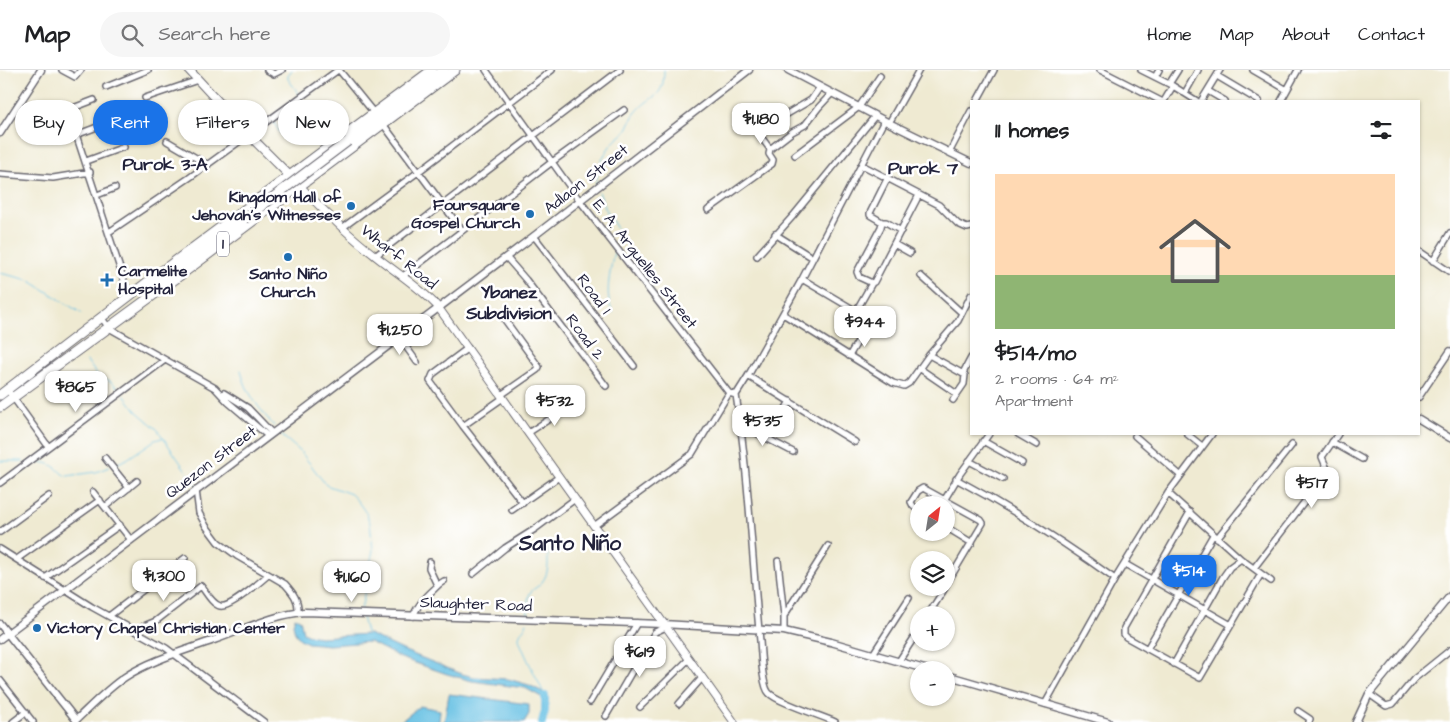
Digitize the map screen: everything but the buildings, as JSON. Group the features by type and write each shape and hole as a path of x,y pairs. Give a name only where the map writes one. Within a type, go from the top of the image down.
{"highway":[{"name":"1","path":"4,392 101,317 432,70"},
{"name":"1","path":"133,293 161,280 444,70"},
{"name":"1","path":"0,407 455,70"},
{"name":"1","path":"145,301 161,280"}],"main road":[{"path":"189,70 216,100"},
{"path":"258,145 300,186"},
{"name":"Wharf Road","path":"300,186 342,228 374,256 424,293 438,308 734,722"}],"street":[{"path":"0,133 41,70"},
{"path":"62,70 75,77 81,70"},
{"path":"106,87 148,70"},
{"path":"267,70 274,74 282,70"},
{"path":"268,121 338,70 374,113"},
{"name":"E. A. Arguelles Street","path":"486,70 580,201 729,393"},
{"path":"342,228 552,70"},
{"path":"374,256 620,70"},
{"name":"Adlaon Street","path":"438,308 749,70"},
{"path":"788,70 875,116 970,161"},
{"path":"835,722 774,697 768,692 758,630 751,526 736,394 783,314 862,166 919,70"},
{"path":"978,100 994,70"},
{"path":"1100,70 1161,100"},
{"path":"1141,70 1197,100"},
{"path":"1154,77 1158,70"},
{"path":"1164,100 1178,70"},
{"path":"1185,93 1198,70"},
{"path":"1200,100 1208,91 1220,70"},
{"path":"1253,70 1287,90"},
{"path":"1282,100 1298,70"},
{"path":"794,154 859,107 880,76"},
{"path":"1217,76 1257,100"},
{"path":"145,98 198,80"},
{"path":"708,210 772,164 773,160 769,154 770,149 761,137 762,132 782,117 811,100 820,87"},
{"path":"1208,91 1223,100"},
{"path":"770,149 792,132 805,125 818,107 832,93"},
{"path":"403,276 552,162 624,110"},
{"path":"950,151 970,113"},
{"path":"758,256 875,116"},
{"path":"383,124 462,230"},
{"path":"168,142 208,165"},
{"path":"80,145 109,232 133,293"},
{"path":"109,232 235,145"},
{"path":"86,161 124,147"},
{"path":"862,166 941,207 958,224 967,228 970,227"},
{"path":"0,174 53,178 90,172"},
{"path":"887,179 870,215 901,231"},
{"path":"97,195 115,188"},
{"path":"802,279 856,311 874,282 919,195"},
{"path":"872,283 859,277 857,274 882,222"},
{"path":"1433,261 1450,233"},
{"path":"775,234 813,258"},
{"name":"Road 1","path":"534,236 634,366"},
{"path":"894,244 910,253"},
{"path":"1420,252 1449,270"},
{"name":"Road 2","path":"506,257 606,386"},
{"path":"921,276 962,313"},
{"path":"783,314 898,386 904,386 909,383 929,355 947,336 970,297"},
{"name":"Quezon Street","path":"0,639 438,308"},
{"path":"463,426 539,367 502,316"},
{"path":"101,317 109,328 215,388 228,402 270,434"},
{"path":"850,356 864,330"},
{"path":"399,337 417,362"},
{"path":"468,348 433,374 430,382 523,503"},
{"path":"1420,396 1450,351"},
{"path":"929,355 963,373 966,377 953,400"},
{"path":"0,483 165,360"},
{"path":"963,373 970,360"},
{"path":"919,368 957,394"},
{"path":"748,376 855,442"},
{"path":"4,392 13,397 48,446"},
{"path":"224,393 248,408 270,434"},
{"path":"594,526 692,454 729,393 736,394"},
{"path":"769,439 790,401"},
{"path":"528,433 571,404"},
{"path":"1420,420 1450,438"},
{"path":"741,425 793,452"},
{"path":"946,496 988,435"},
{"path":"1020,435 1037,445"},
{"path":"1188,435 1202,446"},
{"path":"1045,704 1115,579 1168,493 1211,435"},
{"path":"1254,568 1325,475 1326,469 1322,457 1337,435"},
{"path":"1135,436 1180,475"},
{"path":"983,441 1022,464"},
{"path":"1332,442 1362,459"},
{"path":"1147,649 1178,595 1215,537 1292,445"},
{"path":"105,458 129,488"},
{"path":"969,460 1003,479"},
{"path":"512,510 559,477"},
{"path":"956,479 1018,513 1115,579"},
{"path":"105,507 138,481"},
{"path":"915,496 920,489 928,489 939,496"},
{"path":"196,490 200,514 218,542 237,556 278,579 291,590 298,601 298,612"},
{"path":"93,492 131,540"},
{"path":"1168,493 1215,537 1270,581"},
{"path":"0,532 49,496"},
{"path":"473,574 505,548 535,529 575,499"},
{"path":"17,560 100,500"},
{"path":"955,505 982,521 982,526 955,571"},
{"path":"1190,512 1123,631 1126,637 1200,678 1261,574"},
{"path":"46,578 120,525"},
{"path":"955,533 972,543"},
{"path":"784,616 828,546"},
{"path":"0,549 65,590 166,648 264,722"},
{"path":"109,616 185,558"},
{"path":"1174,664 1230,567 1242,559"},
{"path":"778,561 784,631"},
{"path":"430,562 429,568 437,585"},
{"path":"1125,564 1231,625"},
{"path":"134,630 163,616 201,586 214,602 224,607 268,575"},
{"path":"413,616 418,604 434,591 437,585 444,581"},
{"path":"1356,722 1369,694 1450,596"},
{"path":"873,654 909,598"},
{"name":"Slaughter Road","path":"75,721 124,678 143,667 280,616 298,612 637,623 664,626 784,631 910,665"},
{"path":"590,702 637,623"},
{"path":"0,624 75,721"},
{"path":"606,716 655,632 664,626"},
{"path":"899,662 910,644"},
{"path":"1369,694 1386,706 1393,704 1410,683 1450,650"},
{"path":"640,707 689,659"},
{"path":"679,704 702,678"},
{"path":"955,678 1108,722"},
{"path":"1,684 33,722"},
{"path":"1298,711 1310,719 1309,722"},
{"path":"12,722 26,712"}],"water":[{"path":"295,617 300,619 303,632 309,635 320,637 369,634 462,674 474,677 508,679 529,685 543,692 545,699 525,688 472,681 447,674 401,658 370,642 329,645 308,643 300,639 295,633 293,624"},
{"path":"449,694 529,704 529,714 524,722 444,722"},
{"path":"420,706 440,710 439,722 400,722"}],"waterway":[{"path":"292,70 288,75 288,79 299,94"},
{"path":"596,184 603,157 613,143 626,131 638,110 660,91 664,70"},
{"path":"278,117 273,121 278,130"},
{"path":"599,192 606,211 621,235 621,244"},
{"path":"613,313 610,306 608,285 615,251"},
{"path":"0,273 29,280 81,313"},
{"path":"87,361 98,376 110,381 118,388"},
{"path":"241,370 246,386 258,407 274,426"},
{"path":"124,395 136,411 157,429 196,485"},
{"path":"281,435 301,452 326,485 351,494 366,513 370,523 373,550 361,610"},
{"path":"114,465 127,459 155,440 162,438"},
{"path":"0,461 23,461"},
{"path":"32,462 51,465 67,476 96,472 109,467"},
{"path":"528,616 530,593 545,578 548,566 547,548"},
{"path":"362,617 366,633"},
{"path":"527,623 519,637 545,696"},
{"path":"542,722 545,711 545,696"}],"place":[{"name":"Kingdom Hall of Jehovah's Witnesses","path":"351,206"},
{"name":"Foursquare Gospel Church","path":"530,214"},
{"name":"Santo Niño Church","path":"288,257"},
{"name":"Carmelite Hospital","path":"107,280"},
{"name":"Victory Chapel Christian Center","path":"37,628"}],"district":[{"name":"Purok 3-A","path":"165,164"},
{"name":"Purok 7","path":"923,168"},
{"name":"Ybanez Subdivision","path":"509,302"},
{"name":"Santo Niño","path":"570,543"}]}
